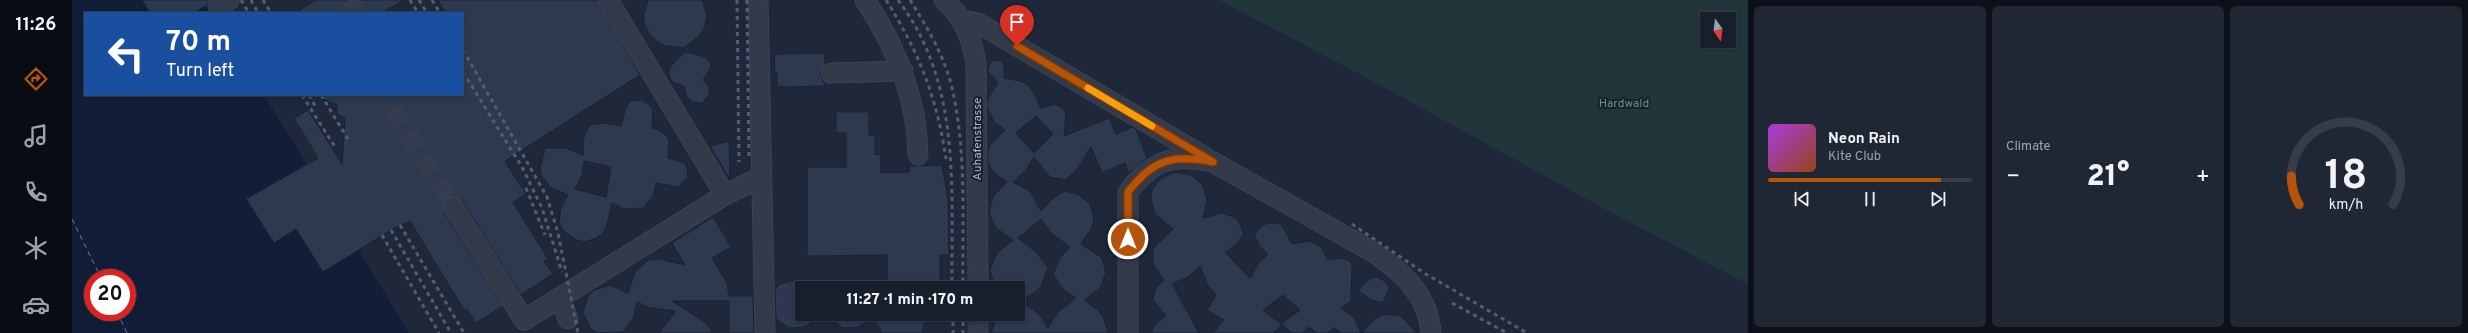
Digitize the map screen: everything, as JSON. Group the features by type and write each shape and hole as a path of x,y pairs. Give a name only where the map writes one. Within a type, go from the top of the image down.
{"street":[{"path":"608,0 725,195"},
{"path":"758,0 764,333"},
{"path":"865,0 884,28 904,71 918,126 918,155"},
{"name":"Auhafenstrasse","path":"944,0 962,20 972,41 976,64 978,281"},
{"path":"962,20 978,23 1213,162 1373,252 1413,284 1423,301 1430,320 1431,333"},
{"path":"831,73 904,71"},
{"path":"1128,333 1128,192 1152,167 1170,159 1189,157 1213,162"},
{"path":"453,206 524,320 569,294 568,292 725,195 761,177"},
{"path":"560,298 568,319"},
{"path":"978,321 978,333"}],"green space":[{"name":"Hardwald","path":"1219,0 1748,0 1748,284 1614,214 1369,79"}],"water":[{"path":"72,0 206,0 213,12 84,12 84,96 265,96 409,333 72,333"}],"building":[{"path":"142,0 209,0 207,5 196,12 149,12"},
{"path":"316,0 403,0 384,12 297,12"},
{"path":"438,0 597,0 640,75 505,161 526,194 513,202 548,259 544,261 553,274 521,295 462,200 453,195 444,200 444,212 503,306 476,323 467,309 464,310 410,221 391,230 323,272 296,229 274,243 246,199 318,158 294,118 308,110 342,164 345,118 337,114 337,105 315,96 464,96 464,12 445,12"},
{"path":"648,0 702,0 707,16 705,27 699,36 684,48 666,46 656,41 649,33 644,23 644,14"},
{"path":"685,52 706,57 711,63 710,69 703,80 708,85 710,94 702,103 692,102 686,96 684,86 673,82 669,77 669,68"},
{"path":"825,53 825,64 820,73 825,86 777,87 777,72 775,73 774,56 777,54"},
{"path":"995,60 1001,61 1004,65 1004,78 1020,81 1028,85 1033,91 1041,108 1056,104 1063,108 1066,115 1064,136 1109,118 1116,134 1133,127 1136,129 1147,158 1132,171 1128,172 1125,163 1102,173 1091,147 1076,171 1065,180 1050,177 1034,157 1025,171 1013,182 1030,191 1041,211 1054,197 1065,191 1078,194 1090,204 1094,219 1092,227 1081,244 1102,258 1106,273 1100,288 1084,300 1099,311 1104,319 1108,333 991,333 995,321 1025,321 1025,304 1039,314 1048,328 1058,312 1076,298 1063,289 1053,274 1060,258 1070,247 1052,234 1041,219 1018,238 1037,253 1048,268 1041,286 1025,299 1025,281 993,281 990,270 997,253 1013,240 996,228 989,213 993,197 1007,182 993,172 988,162 988,151 991,144 1005,130 994,122 987,107 988,98 998,83 988,71 990,63","holes":["1036,116 1053,134 1034,153 1016,133"]},
{"path":"641,100 646,102 653,109 652,128 662,132 669,139 668,158 684,163 687,168 688,178 678,187 656,183 653,196 643,208 624,209 612,203 607,225 603,233 596,238 585,242 576,240 563,230 559,222 561,207 568,195 550,187 541,175 540,168 545,148 565,148 583,155 583,140 589,125 604,123 621,126 625,110 630,101","holes":["584,161 611,167 606,197 575,189 582,175"]},
{"path":"836,112 869,112 869,135 875,135 875,155 881,154 881,173 909,172 909,166 942,165 948,199 949,255 940,255 940,281 887,281 887,255 807,256 807,167 846,167 846,133 836,133"},
{"path":"729,141 730,179 710,146"},
{"path":"1176,172 1191,175 1203,185 1207,201 1203,218 1222,213 1234,217 1239,222 1244,234 1236,245 1225,252 1250,278 1259,262 1268,254 1260,247 1254,235 1263,225 1269,223 1281,224 1292,244 1311,241 1322,248 1328,260 1342,258 1350,261 1352,265 1351,301 1341,308 1354,318 1361,333 1341,333 1334,328 1327,333 1317,333 1309,327 1302,333 1292,333 1281,324 1300,310 1283,295 1263,310 1282,325 1273,333 1213,333 1224,320 1207,310 1216,295 1208,286 1200,266 1188,277 1172,284 1199,333 1151,333 1156,323 1166,316 1153,300 1155,289 1164,280 1153,264 1153,249 1173,229 1155,214 1151,198 1152,190 1161,178"},
{"path":"713,217 731,247 712,258 727,283 729,296 753,296 754,333 729,333 729,301 672,301 705,322 713,333 659,333 676,311 650,308 637,302 633,319 623,332 597,333 591,329 583,313 588,296 594,290 610,285 628,293 635,272 648,260 659,259 685,265 672,243"},
{"path":"1377,277 1386,282 1389,287 1383,303 1371,300 1358,290 1371,278"},
{"path":"795,280 802,281 795,281 795,321 814,321 805,327 789,328 776,319 775,290 780,284"},
{"path":"1384,314 1401,316 1417,333 1362,333 1374,319"},
{"path":"834,321 868,321 859,327 843,328"},
{"path":"875,321 925,321 921,333 882,333"}],"ferry route":[{"path":"72,219 97,269"},
{"path":"121,321 127,333"}],"tunnel":[{"path":"349,0 356,12"},
{"path":"392,108 453,206"}],"railway":[{"path":"241,0 248,12"},
{"path":"251,0 257,12"},
{"path":"263,0 270,12"},
{"path":"410,0 417,12"},
{"path":"419,0 426,12"},
{"path":"432,0 439,12"},
{"path":"737,0 739,162"},
{"path":"747,0 749,160"},
{"path":"886,0 908,38 925,76 932,96 946,159"},
{"path":"898,0 919,32 933,67 943,102 949,138 951,176 952,281"},
{"path":"910,0 929,31 940,53 949,76 957,112 963,187 963,281"},
{"path":"464,52 547,197 558,233 578,333"},
{"path":"464,74 522,167 542,208 562,272"},
{"path":"303,96 335,147"},
{"path":"310,96 317,109"},
{"path":"322,96 348,139"},
{"path":"526,188 545,235"},
{"path":"1352,224 1424,273 1527,333"},
{"path":"400,225 464,333"},
{"path":"391,230 451,333"},
{"path":"382,235 439,333"},
{"path":"1452,303 1507,333"},
{"path":"953,321 953,333"},
{"path":"963,321 963,333"}],"slow traffic":[{"path":"1088,88 1152,126"}],"route":[{"path":"1017,46 1213,162 1189,157 1170,159 1152,167 1128,192 1128,239"}]}
